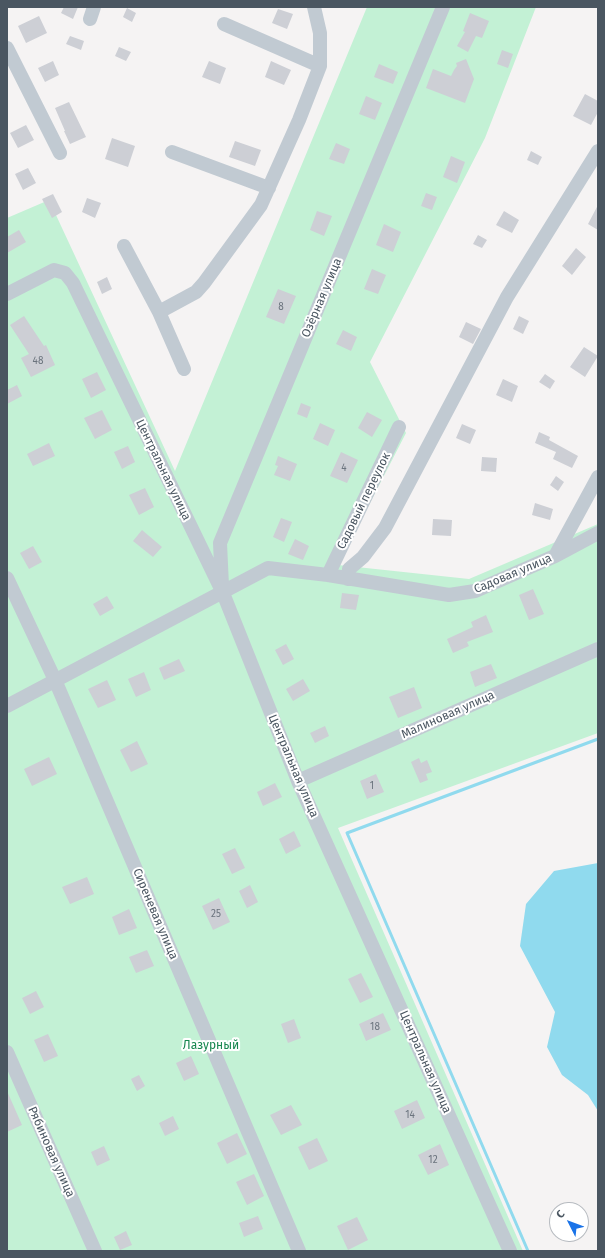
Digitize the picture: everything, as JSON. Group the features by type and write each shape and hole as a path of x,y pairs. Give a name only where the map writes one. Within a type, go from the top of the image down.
{"street":[{"path":"159,312 196,292 261,204 299,120 320,66 320,33 314,7"},
{"name":"Озёрная улица","path":"223,593 220,543 443,7"},
{"path":"224,24 320,66"},
{"path":"7,48 60,153"},
{"path":"348,579 349,569 363,557 385,528 507,297 598,151"},
{"path":"172,152 269,188"},
{"path":"124,246 159,312 184,369"},
{"name":"Центральная улица","path":"7,294 54,270 65,273 73,283 223,593 298,781 510,1251"},
{"name":"Садовый переулок","path":"328,575 399,427"},
{"path":"555,556 598,477"},
{"name":"Садовая улица","path":"7,706 268,568 328,575 449,595 476,591 555,556 598,533"},
{"name":"Сиреневая улица","path":"7,578 55,680 299,1251"},
{"name":"Малиновая улица","path":"298,781 598,649"},
{"name":"Рябиновая улица","path":"7,1052 95,1251"}],"green space":[{"name":"Лазурный","path":"367,7 536,7 485,138 370,362 406,433 338,565 469,579 598,524 598,733 338,828 523,1251 7,1251 7,218 49,200 175,471"}],"water":[{"path":"598,863 598,1111 588,1095 562,1075 547,1047 555,1012 520,946 526,904 554,871"}],"building":[{"path":"64,7 78,7 73,19 61,13"},
{"path":"127,8 136,13 132,22 123,17"},
{"path":"278,9 293,14 287,29 272,23"},
{"path":"470,13 489,21 482,38 476,36 468,52 457,46 465,32 463,31"},
{"path":"39,16 47,33 26,43 18,26"},
{"path":"70,36 84,41 81,50 66,44"},
{"path":"119,47 131,52 126,61 115,56"},
{"path":"502,50 513,54 508,68 497,64"},
{"path":"466,59 474,79 465,103 426,88 433,69 451,76 457,66 456,63"},
{"path":"53,61 59,75 45,82 38,68"},
{"path":"209,61 226,68 220,84 202,77"},
{"path":"271,61 291,70 284,85 265,77"},
{"path":"379,64 398,72 393,84 374,77"},
{"path":"585,94 598,101 598,112 591,125 573,116"},
{"path":"366,96 382,103 375,120 359,114"},
{"path":"69,102 86,137 70,144 55,108"},
{"path":"26,125 34,140 18,148 10,133"},
{"path":"112,138 135,146 128,167 105,159"},
{"path":"235,141 261,150 255,166 229,157"},
{"path":"336,143 350,149 344,164 329,159"},
{"path":"531,151 542,157 538,165 527,160"},
{"path":"451,156 465,162 457,183 443,177"},
{"path":"28,168 36,183 23,190 15,174"},
{"path":"426,193 437,197 432,210 421,206"},
{"path":"53,194 62,212 52,218 42,199"},
{"path":"87,198 101,203 95,218 82,212"},
{"path":"598,205 598,230 588,224"},
{"path":"317,211 332,216 324,236 310,230"},
{"path":"504,211 519,220 512,233 496,225"},
{"path":"384,224 401,232 393,252 376,245"},
{"path":"19,230 26,242 7,253 7,237"},
{"path":"478,235 487,240 482,248 473,244"},
{"path":"576,248 586,257 572,275 562,266"},
{"path":"372,269 386,275 378,294 364,289"},
{"path":"107,277 112,289 102,294 97,282"},
{"path":"278,289 296,296 284,324 266,317"},
{"path":"24,316 44,346 46,345 55,365 31,377 21,358 29,354 10,325"},
{"path":"519,316 529,321 523,334 513,329"},
{"path":"466,322 481,329 473,344 459,337"},
{"path":"343,330 357,337 351,351 336,344"},
{"path":"584,347 598,356 585,377 570,367"},
{"path":"97,372 106,390 91,398 82,379"},
{"path":"545,374 555,381 550,389 539,382"},
{"path":"503,379 518,386 512,402 496,395"},
{"path":"17,385 22,396 7,404 7,390"},
{"path":"301,403 311,407 307,418 297,414"},
{"path":"102,410 112,430 95,439 84,418"},
{"path":"367,412 382,420 372,437 358,428"},
{"path":"320,423 335,430 328,446 313,439"},
{"path":"462,424 476,430 470,444 456,438"},
{"path":"539,432 550,437 549,440 578,456 572,468 553,459 556,452 535,443"},
{"path":"49,443 55,456 33,466 27,454"},
{"path":"128,446 135,462 122,469 114,452"},
{"path":"341,452 358,460 347,483 330,476"},
{"path":"278,456 297,464 290,481 274,475 278,466 275,465"},
{"path":"482,457 497,458 496,472 481,471"},
{"path":"556,476 564,482 558,491 550,485"},
{"path":"145,488 154,507 139,515 129,495"},
{"path":"535,503 553,509 550,520 532,515"},
{"path":"281,518 292,522 284,542 273,537"},
{"path":"433,519 452,520 451,536 432,535"},
{"path":"142,530 162,547 153,557 133,541"},
{"path":"295,539 309,546 303,560 288,554"},
{"path":"33,546 42,562 29,569 20,553"},
{"path":"533,589 544,614 529,620 519,595"},
{"path":"342,593 359,595 356,610 340,608"},
{"path":"107,596 114,608 100,616 93,604"},
{"path":"486,615 493,632 467,642 469,646 453,653 447,639 473,627 471,622"},
{"path":"286,644 294,659 283,665 275,650"},
{"path":"179,659 185,671 164,680 159,668"},
{"path":"491,664 497,678 475,687 470,672"},
{"path":"144,672 151,690 136,697 128,679"},
{"path":"303,679 310,691 293,701 286,689"},
{"path":"107,680 116,700 98,708 88,689"},
{"path":"414,687 422,708 398,718 389,697"},
{"path":"325,726 329,736 315,743 310,733"},
{"path":"137,741 148,764 131,772 120,750"},
{"path":"49,757 57,774 32,786 24,769"},
{"path":"419,758 421,763 427,760 432,772 426,774 428,780 420,783 411,762"},
{"path":"376,774 384,792 367,799 360,781"},
{"path":"275,783 282,797 263,806 257,792"},
{"path":"294,831 301,846 286,854 279,839"},
{"path":"235,848 245,868 232,874 222,854"},
{"path":"87,877 94,894 70,904 62,887"},
{"path":"250,885 258,902 247,908 239,891"},
{"path":"219,898 230,922 213,930 202,906"},
{"path":"129,909 137,928 119,935 112,917"},
{"path":"147,950 154,966 136,973 129,957"},
{"path":"361,973 373,997 360,1003 348,979"},
{"path":"36,991 44,1007 30,1014 22,998"},
{"path":"383,1013 391,1030 366,1041 359,1024"},
{"path":"294,1019 301,1038 288,1043 281,1024"},
{"path":"48,1034 58,1056 44,1062 34,1040"},
{"path":"191,1056 199,1074 184,1081 176,1063"},
{"path":"139,1075 145,1086 137,1091 131,1079"},
{"path":"7,1091 22,1125 7,1132"},
{"path":"417,1100 425,1118 402,1129 394,1111"},
{"path":"291,1105 302,1125 281,1135 270,1115"},
{"path":"173,1116 179,1129 165,1136 159,1123"},
{"path":"237,1133 247,1154 227,1164 217,1143"},
{"path":"317,1138 328,1161 309,1170 298,1147"},
{"path":"440,1144 449,1165 428,1175 418,1155"},
{"path":"104,1146 110,1160 97,1166 91,1152"},
{"path":"254,1174 264,1196 247,1205 236,1182"},
{"path":"258,1216 263,1229 244,1237 239,1223"},
{"path":"357,1217 368,1240 348,1250 337,1226"},
{"path":"126,1231 132,1245 120,1250 114,1237"}],"waterway":[{"path":"528,1251 347,833 598,739"}]}
